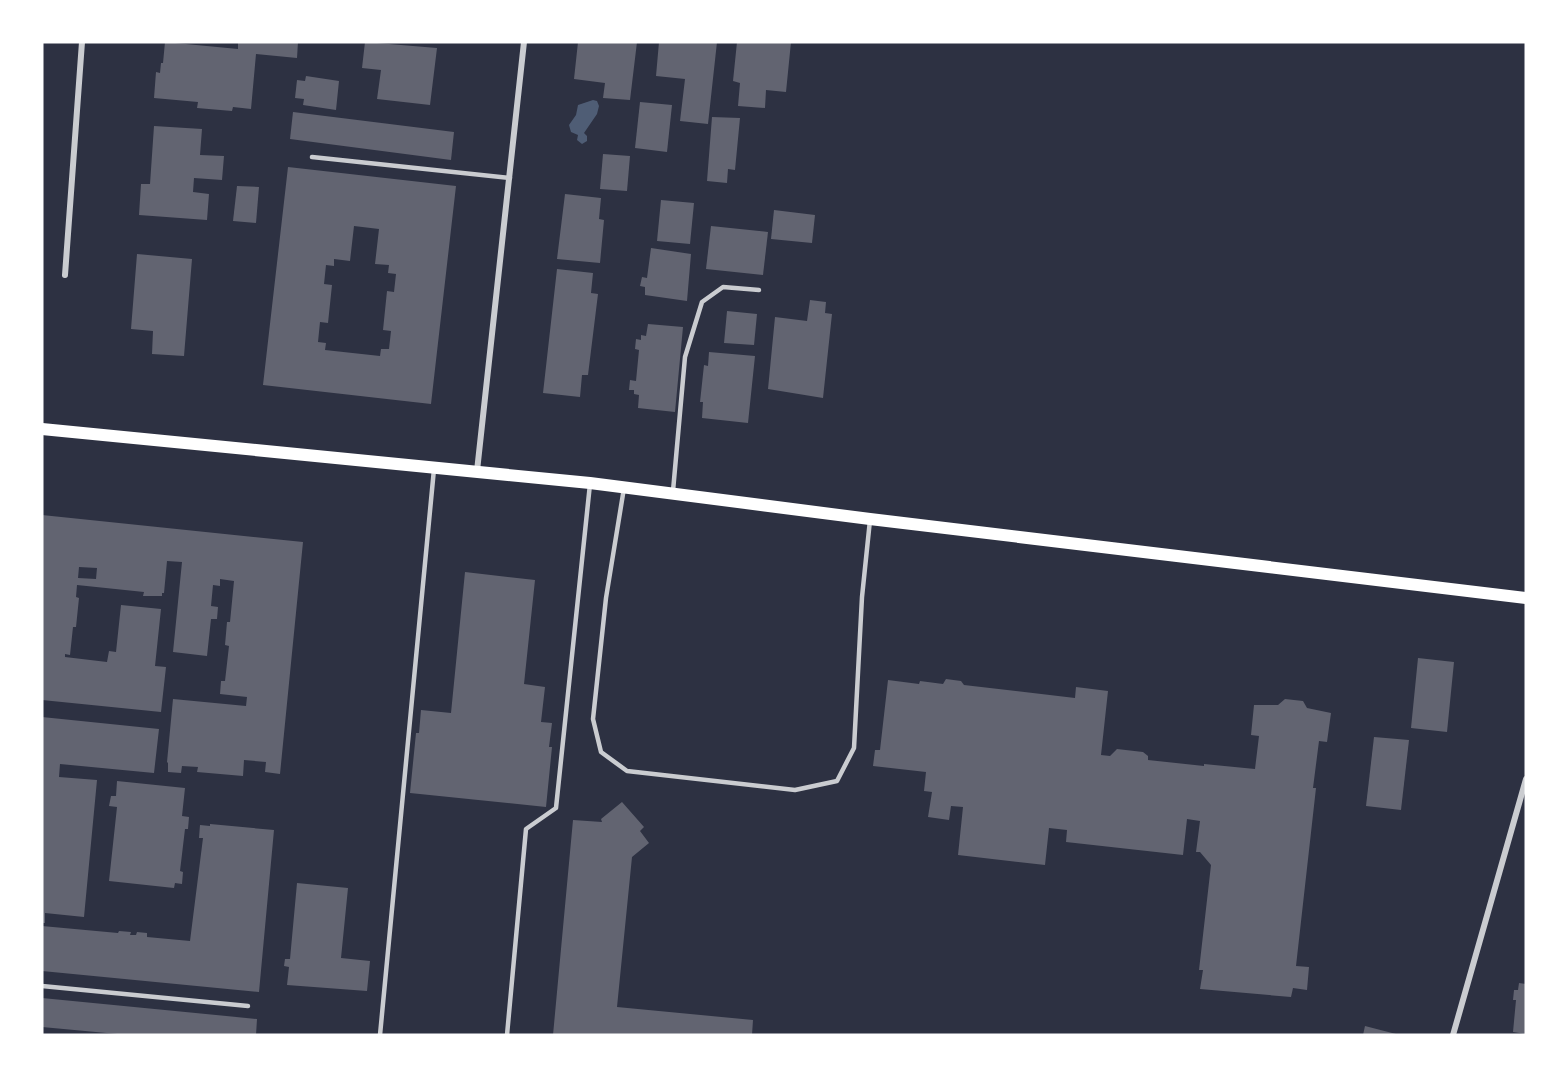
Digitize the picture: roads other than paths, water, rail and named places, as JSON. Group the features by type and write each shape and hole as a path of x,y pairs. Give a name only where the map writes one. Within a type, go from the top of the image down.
{"main road":[{"path":"42,429 590,483 1526,598"}],"street":[{"path":"65,275 82,42"},
{"path":"477,471 524,42"},
{"path":"1453,1035 1526,779"}],"lane":[{"path":"312,157 510,178"},
{"path":"673,494 685,357 702,302 723,287 759,290"},
{"path":"380,1035 434,466"},
{"path":"507,1035 526,829 556,808 590,483"},
{"path":"624,488 606,598 593,719 601,752 627,771 795,790 837,781 854,748 862,597 870,519"},
{"path":"42,986 248,1006"}],"water":[{"path":"593,100 597,101 599,106 597,114 584,133 587,141 582,144 577,140 578,135 571,132 569,125 576,115 578,105"}]}
